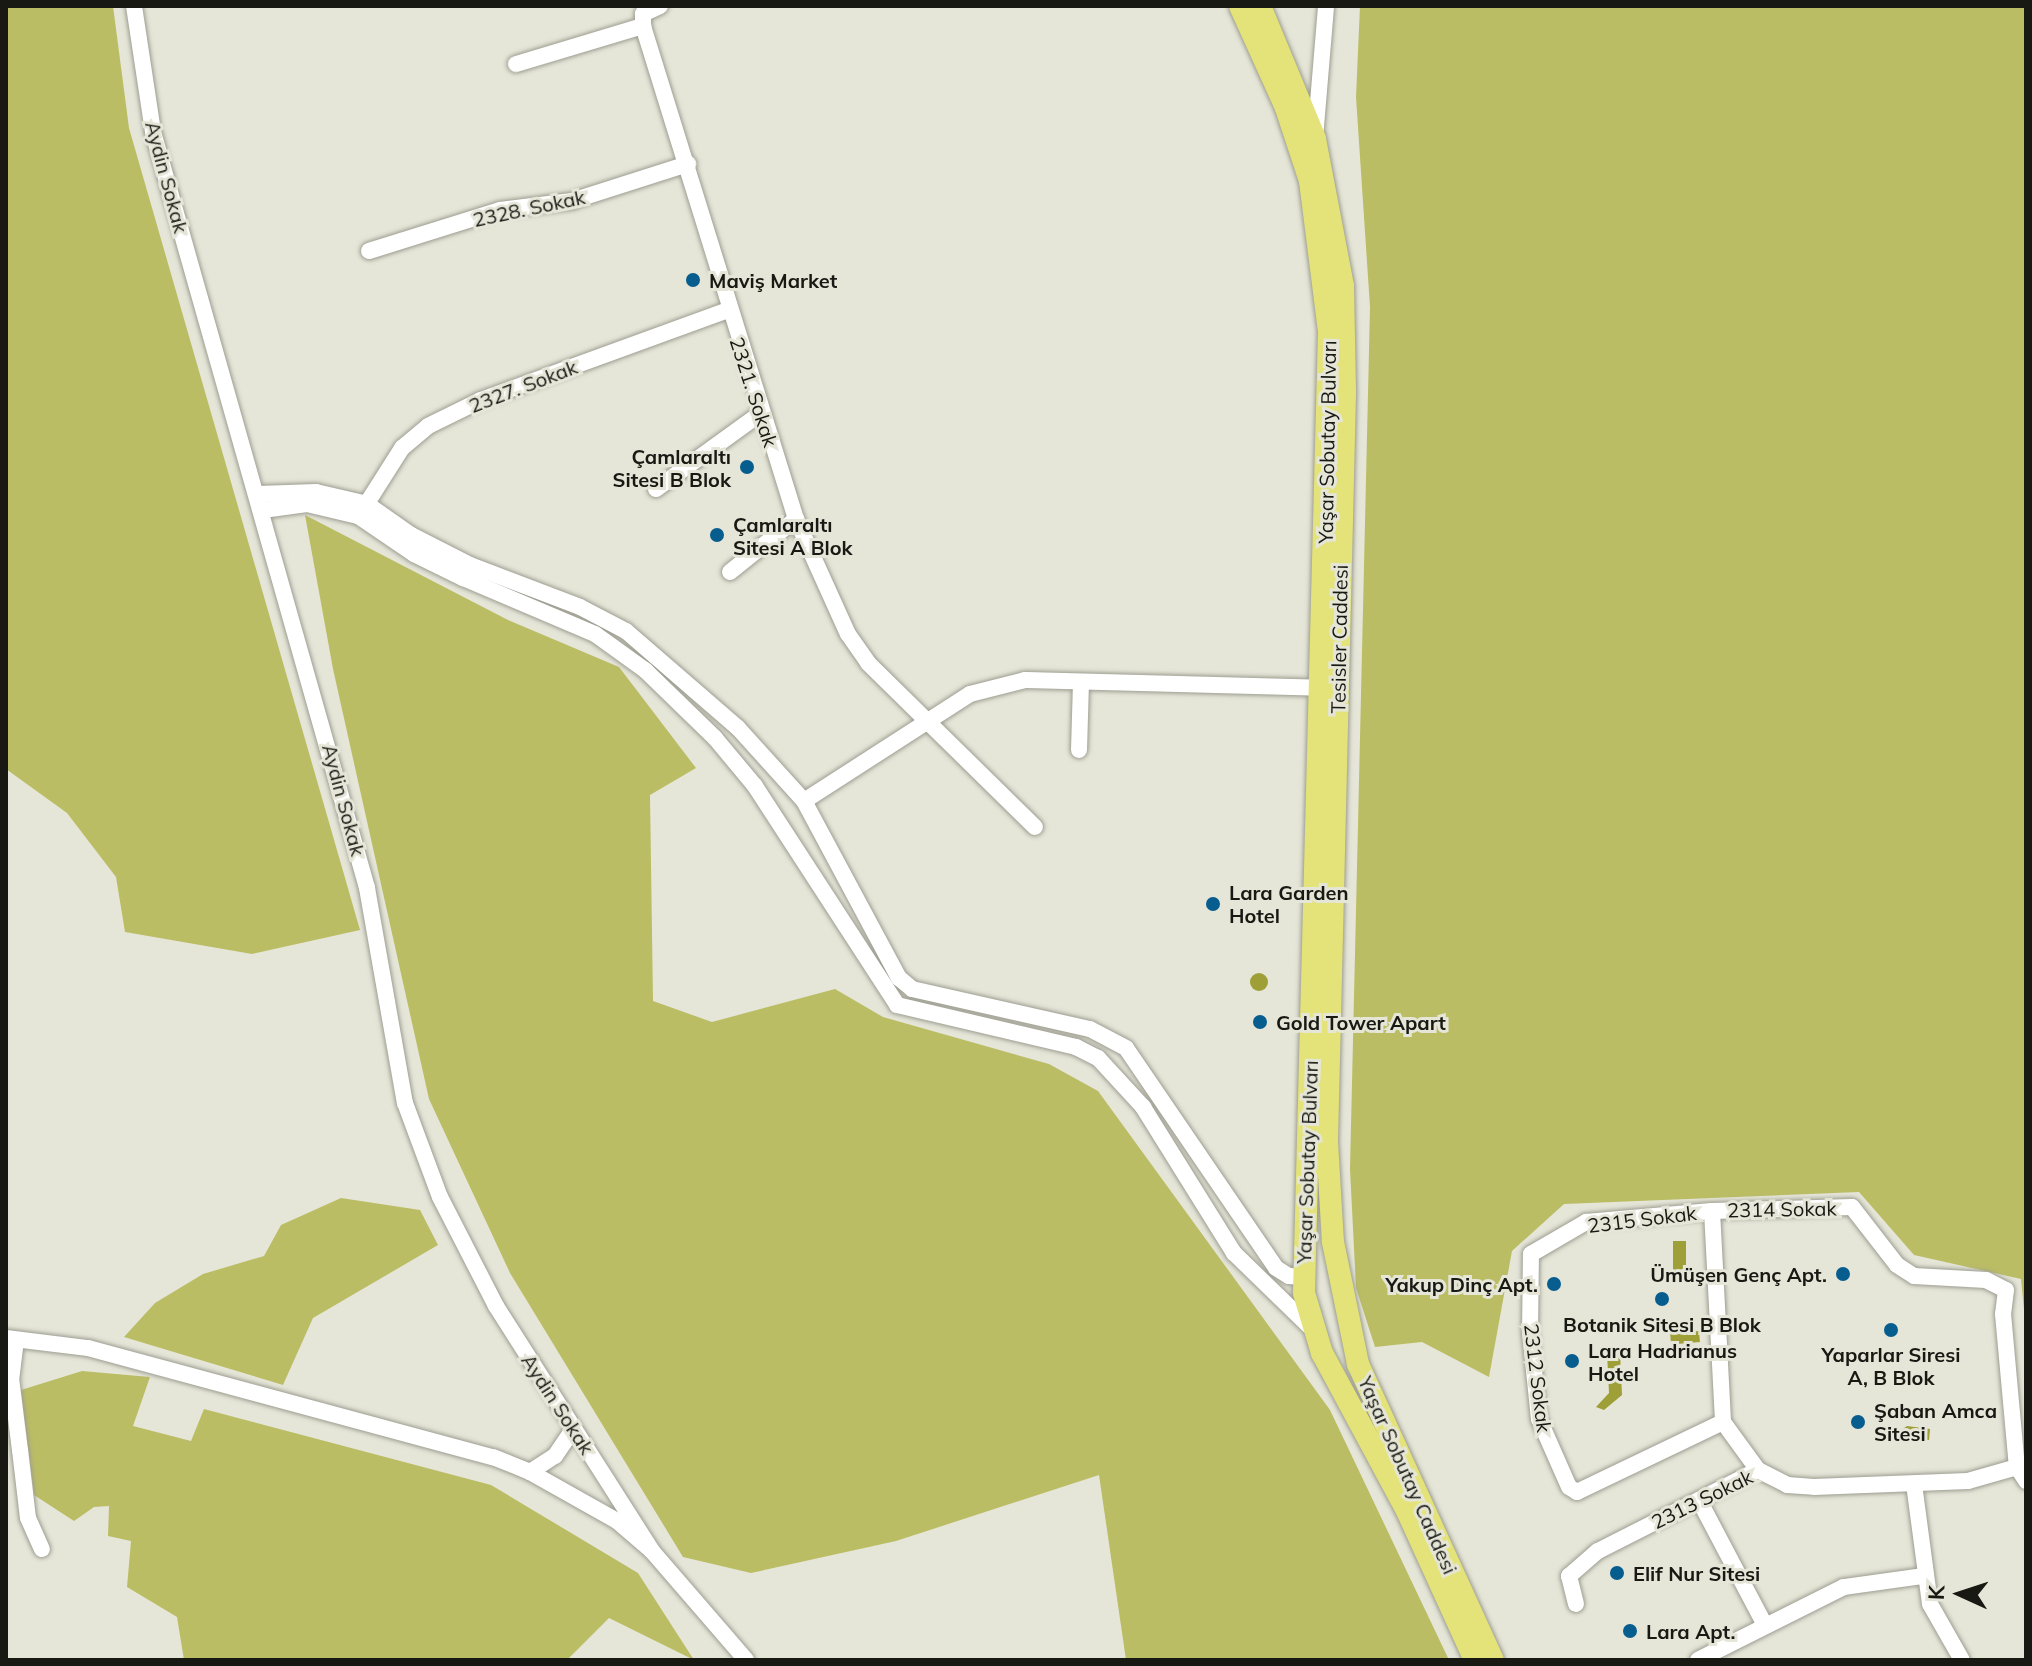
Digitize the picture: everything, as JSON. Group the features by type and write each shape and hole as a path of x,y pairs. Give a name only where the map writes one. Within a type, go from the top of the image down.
{"main road":[{"name":"Yaşar Sobutay Bulvarı","path":"1240,6 1299,144 1326,278 1329,399 1303,1277 1310,1327 1407,1511 1475,1660"},
{"name":"Tesisler Caddesi","path":"1260,6 1315,139 1335,230 1346,341 1327,1142 1339,1285"},
{"path":"1303,1277 1331,1278 1339,1285"},
{"name":"Yaşar Sobutay Caddesi","path":"1339,1285 1358,1364 1493,1660"},
{"path":"1310,1327 1333,1328 1345,1317"}],"street":[{"name":"Aydin Sokak","path":"134,6 153,132 367,888 405,1103 447,1211 496,1306 573,1429 639,1523 652,1551"},
{"path":"516,64 643,26 643,14 660,6"},
{"path":"1315,139 1326,6"},
{"name":"2321. Sokak","path":"643,26 688,164 728,310 796,519 848,634 927,726 1035,827"},
{"name":"2328. Sokak","path":"369,251 500,210 572,201 688,164"},
{"name":"2327. Sokak","path":"363,510 402,448 428,426 481,400 728,310"},
{"path":"656,489 761,413"},
{"path":"260,502 363,510 470,565 580,607 626,631 738,728 804,801 899,978 912,989 1090,1029 1126,1048 1276,1268 1289,1276 1303,1277"},
{"path":"363,510 414,554 595,634 645,670 715,738 755,786 897,1005 1076,1047 1098,1058 1143,1107 1234,1253 1310,1327"},
{"path":"730,572 796,519"},
{"path":"804,801 927,726 970,694 1025,680 1322,688"},
{"path":"1079,750 1081,682"},
{"name":"2314 Sokak","path":"1712,1211 1852,1207 1897,1265 1914,1276 1997,1282 2006,1290 2003,1314 2020,1409 2021,1474"},
{"path":"1712,1211 1723,1422 1758,1470"},
{"name":"2315 Sokak","path":"1531,1254 1586,1222 1712,1211"},
{"name":"2312 Sokak","path":"1531,1254 1530,1332 1539,1419 1569,1487 1577,1492 1723,1422"},
{"path":"42,1549 28,1518 11,1378 11,1339 88,1348 493,1457 530,1472 617,1521 652,1551 746,1660"},
{"path":"530,1472 555,1456 573,1429"},
{"name":"2313 Sokak","path":"1576,1604 1569,1576 1598,1551 1758,1470 1787,1485 1814,1487 1968,1481 2021,1474"},
{"path":"1914,1484 1923,1576 1930,1604 1962,1660"},
{"path":"1699,1500 1765,1625"},
{"path":"1698,1660 1844,1587 1923,1576"}],"shaded area":[{"path":"6,6 113,6 129,128 360,930 252,954 125,932 116,877 67,813 6,769"},
{"path":"1360,6 2026,6 2026,1330 2021,1279 1914,1255 1859,1192 1564,1204 1512,1251 1489,1377 1422,1342 1375,1347 1356,1288 1350,1169 1370,307 1356,97"},
{"path":"305,515 508,620 619,667 696,768 650,795 653,1001 712,1022 835,989 883,1017 1049,1064 1098,1091 1330,1410 1449,1660 1126,1660 1099,1475 896,1541 751,1573 683,1557 510,1273 429,1099 333,669"},
{"path":"1259,973 1268,982 1259,991 1250,982"},
{"path":"341,1198 420,1210 438,1245 313,1318 283,1385 124,1337 155,1303 203,1274 264,1256 281,1225"},
{"path":"1673,1241 1686,1241 1686,1270 1673,1270"},
{"path":"1699,1331 1700,1342 1671,1344 1670,1334"},
{"path":"1620,1351 1622,1395 1604,1410 1596,1407 1609,1393 1607,1353"},
{"path":"82,1371 150,1377 133,1426 191,1441 204,1409 491,1485 638,1573 694,1660 609,1618 567,1660 184,1660 177,1617 127,1587 131,1541 108,1536 109,1506 94,1507 74,1521 34,1495 21,1390"},
{"path":"1907,1426 1930,1429 1929,1440 1905,1439 1900,1431"}],"place":[{"name":"Maviş Market","path":"693,280"},
{"name":"Çamlaraltı Sitesi B Blok","path":"747,467"},
{"name":"Çamlaraltı Sitesi A Blok","path":"717,535"},
{"name":"Lara Garden Hotel","path":"1213,904"},
{"name":"Gold Tower Apart","path":"1260,1022"},
{"name":"Ümüşen Genç Apt.","path":"1843,1274"},
{"name":"Yakup Dinç Apt.","path":"1554,1284"},
{"name":"Botanik Sitesi B Blok","path":"1662,1299"},
{"name":"Yaparlar Siresi A, B Blok","path":"1891,1330"},
{"name":"Lara Hadrianus Hotel","path":"1572,1361"},
{"name":"Şaban Amca Sitesi","path":"1858,1422"},
{"name":"Elif Nur Sitesi","path":"1617,1573"},
{"name":"Lara Apt.","path":"1630,1631"}]}
